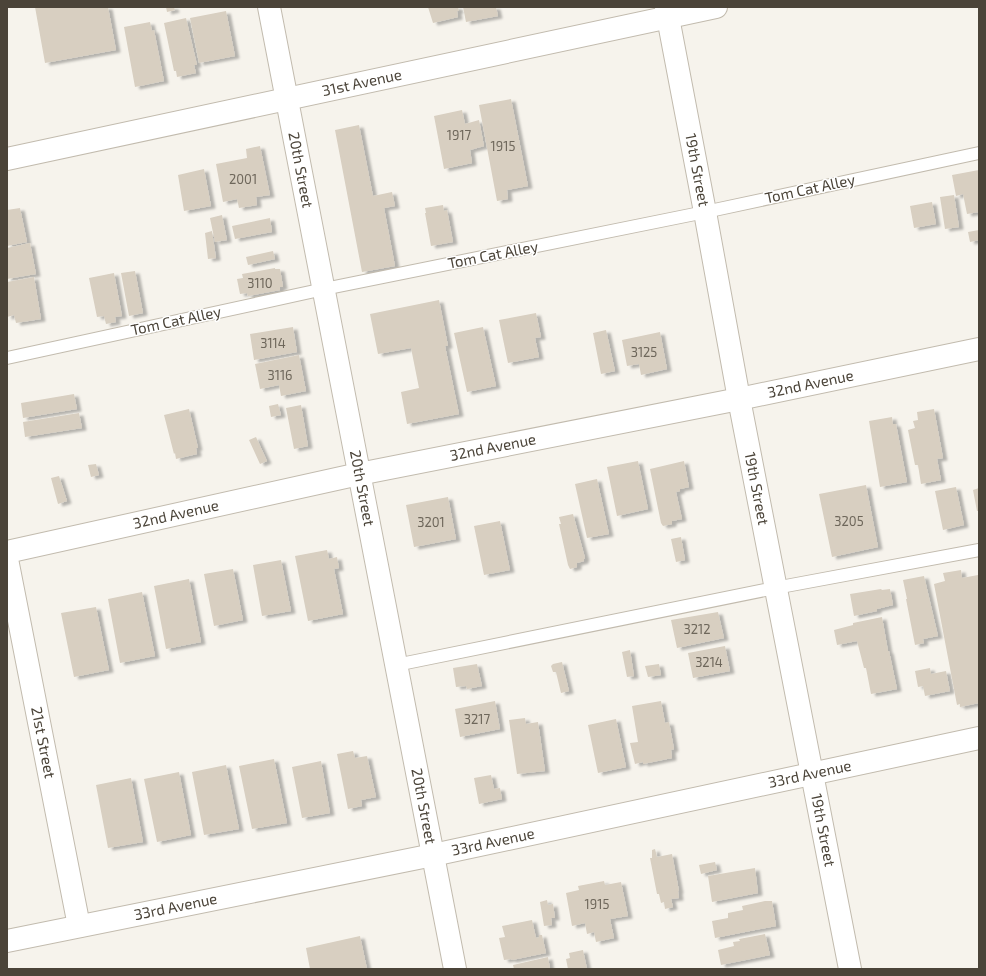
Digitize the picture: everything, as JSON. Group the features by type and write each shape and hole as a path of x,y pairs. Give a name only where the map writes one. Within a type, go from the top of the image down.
{"street":[{"name":"20th Street","path":"269,7 455,969"},
{"name":"31st Avenue","path":"7,159 287,99 667,12 716,7"},
{"name":"19th Street","path":"667,12 775,588 850,969"},
{"name":"32nd Avenue","path":"7,552 359,474 739,399 979,349"},
{"name":"21st Street","path":"7,559 79,926"},
{"name":"33rd Avenue","path":"7,941 433,855 979,738"}],"lane":[{"name":"Tom Cat Alley","path":"7,358 324,289 705,212 979,153"},
{"path":"396,665 775,588 979,550"}],"building":[{"path":"35,7 108,7 116,50 45,63"},
{"path":"166,7 174,7 175,10 167,12"},
{"path":"428,7 458,7 458,17 433,23"},
{"path":"463,7 496,7 498,16 466,22"},
{"path":"226,11 235,56 199,63 190,18"},
{"path":"186,18 197,65 194,65 196,73 177,77 176,71 174,71 164,23"},
{"path":"150,22 152,31 154,30 164,81 135,87 124,27"},
{"path":"511,99 528,186 507,190 508,199 497,201 479,105"},
{"path":"462,110 465,124 479,120 484,146 470,150 472,163 444,169 434,116"},
{"path":"359,125 373,196 392,192 395,206 384,208 395,266 362,272 335,130"},
{"path":"260,146 270,195 256,197 257,205 239,208 237,199 223,202 216,164 247,158 246,149"},
{"path":"204,169 211,206 184,211 178,175"},
{"path":"979,170 979,212 967,214 963,194 956,196 952,175"},
{"path":"954,195 959,227 945,229 940,197"},
{"path":"932,202 936,224 914,228 910,206"},
{"path":"443,205 444,211 447,210 453,242 431,246 425,208"},
{"path":"20,208 27,242 7,246 7,210"},
{"path":"222,215 227,240 215,242 210,218"},
{"path":"270,218 272,232 235,239 232,226"},
{"path":"979,230 979,240 970,242 968,232"},
{"path":"212,231 216,258 208,259 205,233"},
{"path":"30,243 36,274 7,279 7,248"},
{"path":"273,251 275,259 248,265 246,257"},
{"path":"275,268 280,269 283,287 280,287 280,290 248,296 247,293 240,294 237,279 243,278 242,274"},
{"path":"135,271 143,313 129,316 121,273"},
{"path":"114,273 122,316 115,317 116,322 106,324 104,316 97,317 89,278"},
{"path":"34,277 41,319 16,323 14,315 7,317 7,282"},
{"path":"439,300 448,346 445,346 459,414 407,424 401,392 419,388 411,348 378,354 370,314"},
{"path":"536,313 541,337 535,338 539,357 508,363 499,320"},
{"path":"293,327 297,352 254,360 250,334"},
{"path":"483,327 496,386 467,392 454,333"},
{"path":"606,330 615,371 601,374 593,333"},
{"path":"660,332 667,369 641,375 639,364 627,366 622,340"},
{"path":"299,355 306,391 281,396 279,385 260,389 255,364"},
{"path":"74,394 77,409 23,418 21,403"},
{"path":"278,404 281,415 271,417 269,406"},
{"path":"301,405 308,446 294,449 286,408"},
{"path":"189,409 198,448 196,448 197,454 176,459 164,415"},
{"path":"934,409 943,458 937,459 941,480 921,484 918,465 915,465 908,430 915,428 913,421 918,420 917,412"},
{"path":"79,413 82,428 25,437 23,422"},
{"path":"892,417 893,424 896,424 907,482 880,487 869,421"},
{"path":"256,437 267,461 260,464 249,440"},
{"path":"638,461 648,509 617,516 607,467"},
{"path":"684,461 689,487 680,489 680,491 676,492 682,519 672,521 672,524 663,526 661,523 650,469"},
{"path":"96,464 99,475 91,477 88,465"},
{"path":"59,476 67,501 58,504 51,478"},
{"path":"597,479 609,534 587,538 575,484"},
{"path":"866,485 878,547 832,557 819,494"},
{"path":"956,487 964,525 943,530 935,491"},
{"path":"979,488 979,511 977,511 973,490"},
{"path":"448,497 456,539 414,547 406,505"},
{"path":"573,514 585,558 584,561 577,563 577,567 570,569 559,524 561,524 559,517"},
{"path":"500,521 510,570 484,575 474,526"},
{"path":"681,537 685,560 676,562 671,539"},
{"path":"327,550 329,559 337,557 339,568 334,569 343,614 308,621 295,556"},
{"path":"281,560 291,611 262,616 253,565"},
{"path":"233,569 243,620 214,626 204,574"},
{"path":"961,570 962,578 978,575 979,581 979,703 960,707 960,704 957,705 934,584 945,581 943,573"},
{"path":"924,576 938,636 923,639 924,643 915,645 903,580"},
{"path":"189,579 201,642 166,649 154,586"},
{"path":"890,589 893,605 877,609 877,611 854,616 850,594"},
{"path":"142,592 155,656 120,663 108,599"},
{"path":"96,607 109,670 74,677 61,613"},
{"path":"718,612 724,638 677,648 671,620"},
{"path":"882,617 897,689 871,694 866,668 864,668 857,641 837,645 834,630 853,625 853,623"},
{"path":"725,646 730,671 693,678 688,653"},
{"path":"630,650 634,676 627,677 622,652"},
{"path":"562,662 569,691 561,693 556,672 553,672 551,666"},
{"path":"477,664 482,686 467,689 466,686 456,687 453,668"},
{"path":"659,664 661,675 648,677 645,666"},
{"path":"930,668 931,674 946,671 950,691 925,696 923,686 918,687 915,671"},
{"path":"495,701 500,729 460,737 455,709"},
{"path":"661,701 665,723 669,722 674,749 671,750 672,758 643,764 643,762 635,764 630,743 638,742 632,706"},
{"path":"525,718 526,724 538,722 545,771 517,774 509,720"},
{"path":"616,719 626,767 598,773 588,725"},
{"path":"353,751 355,758 367,756 376,797 361,800 362,806 348,809 337,754"},
{"path":"274,759 287,823 252,829 239,766"},
{"path":"321,761 330,813 302,818 292,767"},
{"path":"226,765 239,829 204,835 192,772"},
{"path":"179,772 191,835 157,842 144,779"},
{"path":"491,775 494,789 500,788 502,799 479,804 474,778"},
{"path":"131,778 143,842 108,848 96,785"},
{"path":"655,849 657,857 672,854 679,891 679,898 671,899 673,907 665,909 664,902 661,903 659,894 657,894 650,858 652,858 652,850"},
{"path":"715,862 717,870 701,874 699,865"},
{"path":"755,868 758,893 712,902 708,876"},
{"path":"604,881 605,885 621,882 628,916 610,919 614,938 596,942 594,932 587,934 585,923 572,926 566,893 579,890 578,886"},
{"path":"547,900 548,905 553,904 555,918 551,918 552,925 544,926 540,902"},
{"path":"772,901 776,926 715,938 712,921 728,918 728,913 743,910 742,906"},
{"path":"532,920 536,938 539,937 539,935 542,935 546,953 512,960 504,960 499,938 505,937 502,926"},
{"path":"765,934 770,955 721,965 718,950 734,946 733,942 740,941 739,939"},
{"path":"360,936 367,969 310,969 306,948"},
{"path":"583,950 587,969 568,969 566,959 570,958 569,953"},
{"path":"548,957 550,969 514,969 513,965"}]}
